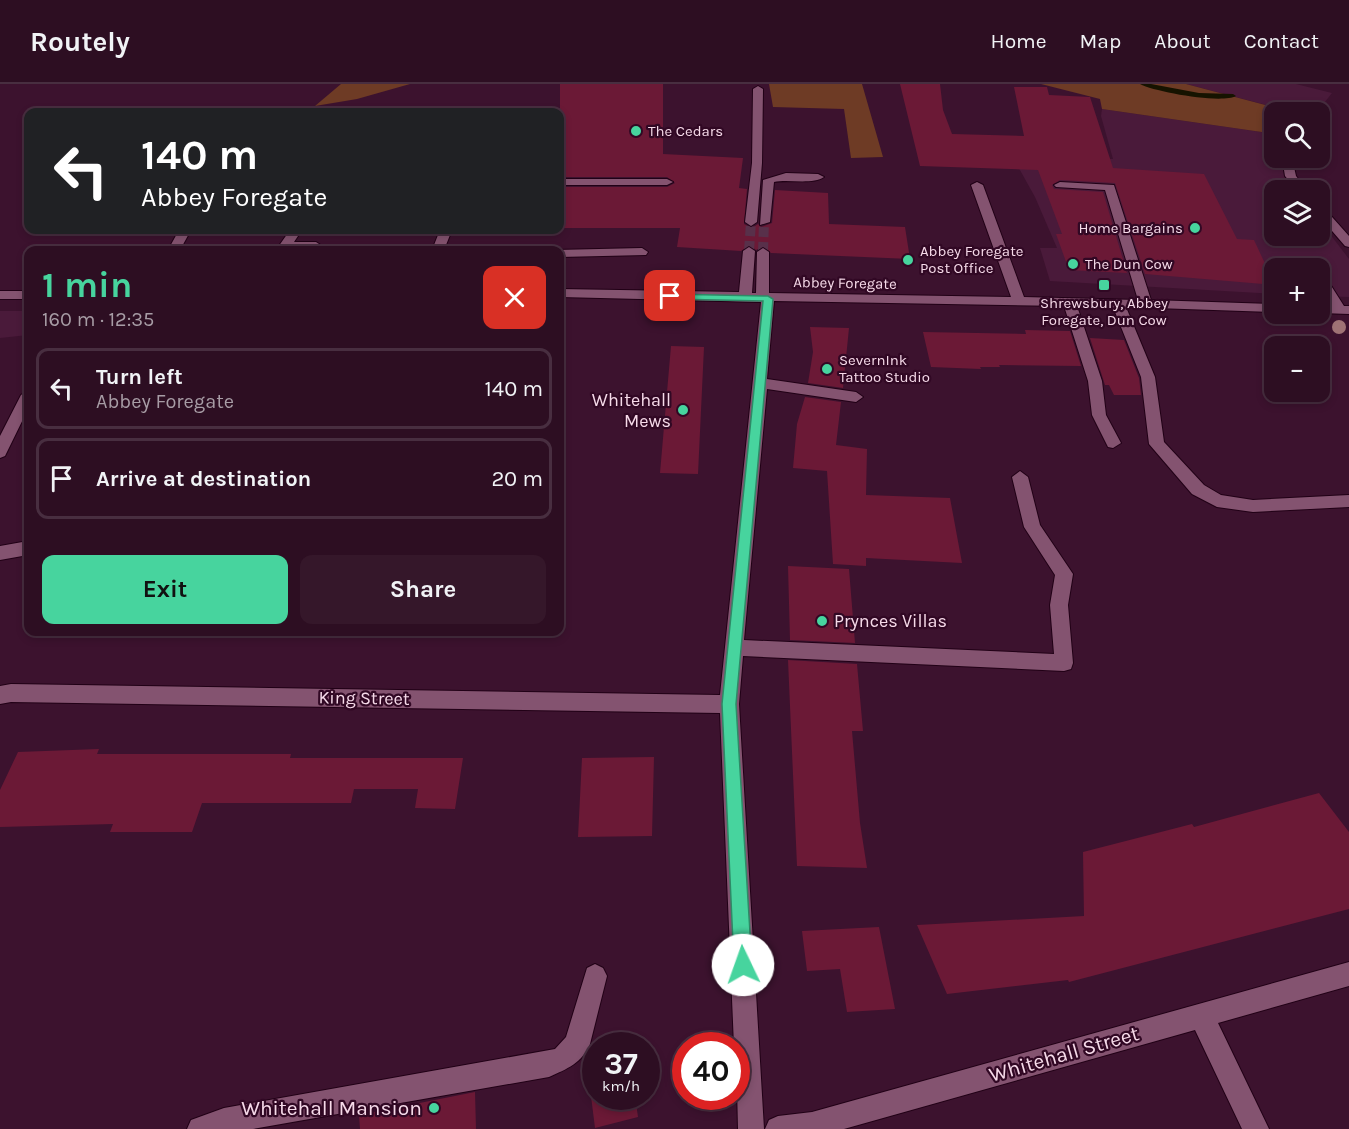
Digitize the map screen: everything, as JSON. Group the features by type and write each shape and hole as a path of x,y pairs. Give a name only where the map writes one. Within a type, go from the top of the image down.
{"street":[{"path":"751,222 757,163 758,89"},
{"path":"764,222 769,180 786,176 818,177"},
{"path":"564,182 667,182"},
{"path":"977,185 1019,302"},
{"path":"1060,185 1110,187 1146,304"},
{"path":"1330,221 1349,243"},
{"path":"745,298 749,251"},
{"path":"564,253 642,252"},
{"path":"751,1129 729,704 760,383 765,299 763,252"},
{"name":"Abbey Foregate","path":"564,293 1264,308"},
{"path":"1330,293 1345,310"},
{"path":"0,295 24,295"},
{"path":"1069,302 1095,381 1099,415 1113,443"},
{"path":"1118,303 1148,377 1157,444 1173,456 1201,492 1212,500 1253,505 1313,506 1349,501"},
{"path":"1330,309 1345,310"},
{"path":"760,383 856,398"},
{"path":"0,452 24,403"},
{"path":"734,648 1064,663 1059,605 1064,574 1032,527 1020,477"},
{"path":"0,553 24,549"},
{"name":"King Street","path":"0,695 11,693 729,704"},
{"name":"Whitehall Street","path":"778,1129 812,1125 1349,974"},
{"path":"200,1129 224,1121 549,1064 564,1058 577,1044 595,976"},
{"path":"1201,1015 1256,1129"}],"shaded area":[{"path":"341,84 410,84 357,99 315,106"},
{"path":"769,84 862,84 883,157 851,158 844,109 773,107"},
{"path":"1041,84 1186,84 1264,105 1264,132 1102,109 1100,99"},
{"path":"1186,84 1296,84 1332,93 1325,102 1264,102 1264,104"},
{"path":"1102,109 1264,132 1264,168 1285,168 1290,180 1264,180 1264,246 1330,246 1330,234 1349,259 1349,297 1330,296 1330,258 1264,258 1264,293 1050,281 1040,248 1057,248 1035,197 1011,154 1113,159 1101,116"},
{"path":"0,311 24,311 24,335 0,338"}],"building":[{"path":"560,84 663,84 663,154 743,158 739,188 747,189 744,224 752,228 758,224 761,227 772,223 775,190 828,193 829,224 905,227 910,259 771,253 764,246 756,250 750,245 741,251 677,247 680,228 564,228 564,187 667,187 675,183 667,177 564,177 564,108 560,108"},
{"path":"900,84 940,84 943,110 952,134 1024,136 1014,87 1047,87 1049,95 1090,97 1113,168 1204,174 1237,239 1254,240 1264,261 1264,284 1145,274 1115,183 1060,180 1052,185 1054,189 1103,192 1127,273 1069,270 1056,234 1062,234 1038,170 920,166"},
{"path":"810,327 849,328 843,388 808,383 813,352"},
{"path":"1025,330 1070,331 1081,366 999,365 1000,367 980,367 981,369 931,367 923,332 1026,334"},
{"path":"1090,338 1124,340 1139,378 1141,395 1114,395 1109,385 1105,385"},
{"name":"Whitehall Mews","path":"671,346 704,347 698,474 660,473"},
{"path":"805,397 841,402 836,445 867,449 866,495 950,498 962,563 866,558 866,566 833,564 827,471 793,468 797,424"},
{"path":"788,566 849,569 855,643 790,640"},
{"path":"788,660 857,664 863,731 852,731 860,823 867,868 797,866"},
{"path":"99,749 97,754 291,754 290,758 463,758 455,809 415,808 418,789 354,789 351,803 202,803 192,832 110,832 113,824 0,827 0,790 18,752"},
{"path":"654,757 652,836 578,837 582,758"},
{"path":"1319,793 1349,832 1349,909 1069,982 1068,980 947,994 917,925 1084,916 1083,852 1192,824 1194,827"},
{"path":"879,927 895,1009 847,1012 840,969 807,971 802,931"},
{"name":"Whitehall Mansion","path":"475,1092 476,1129 360,1129 359,1115"},
{"path":"593,1110 637,1110 638,1117 595,1128"}],"waterway":[{"path":"1143,84 1188,94 1233,96"}],"tunnel":[{"path":"749,251 751,222"},
{"path":"763,252 764,222"}],"place":[{"name":"The Cedars","path":"636,131"},
{"name":"Home Bargains","path":"1195,228"},
{"name":"Abbey Foregate Post Office","path":"908,260"},
{"name":"The Dun Cow","path":"1073,264"},
{"name":"Shrewsbury, Abbey Foregate, Dun Cow","path":"1104,285"},
{"name":"SevernInk Tattoo Studio","path":"827,369"},
{"name":"Whitehall Mews","path":"683,410"},
{"name":"Prynces Villas","path":"822,621"},
{"name":"Whitehall Mansion","path":"434,1108"}],"route":[{"path":"670,296 768,299 729,704 743,965"}]}
